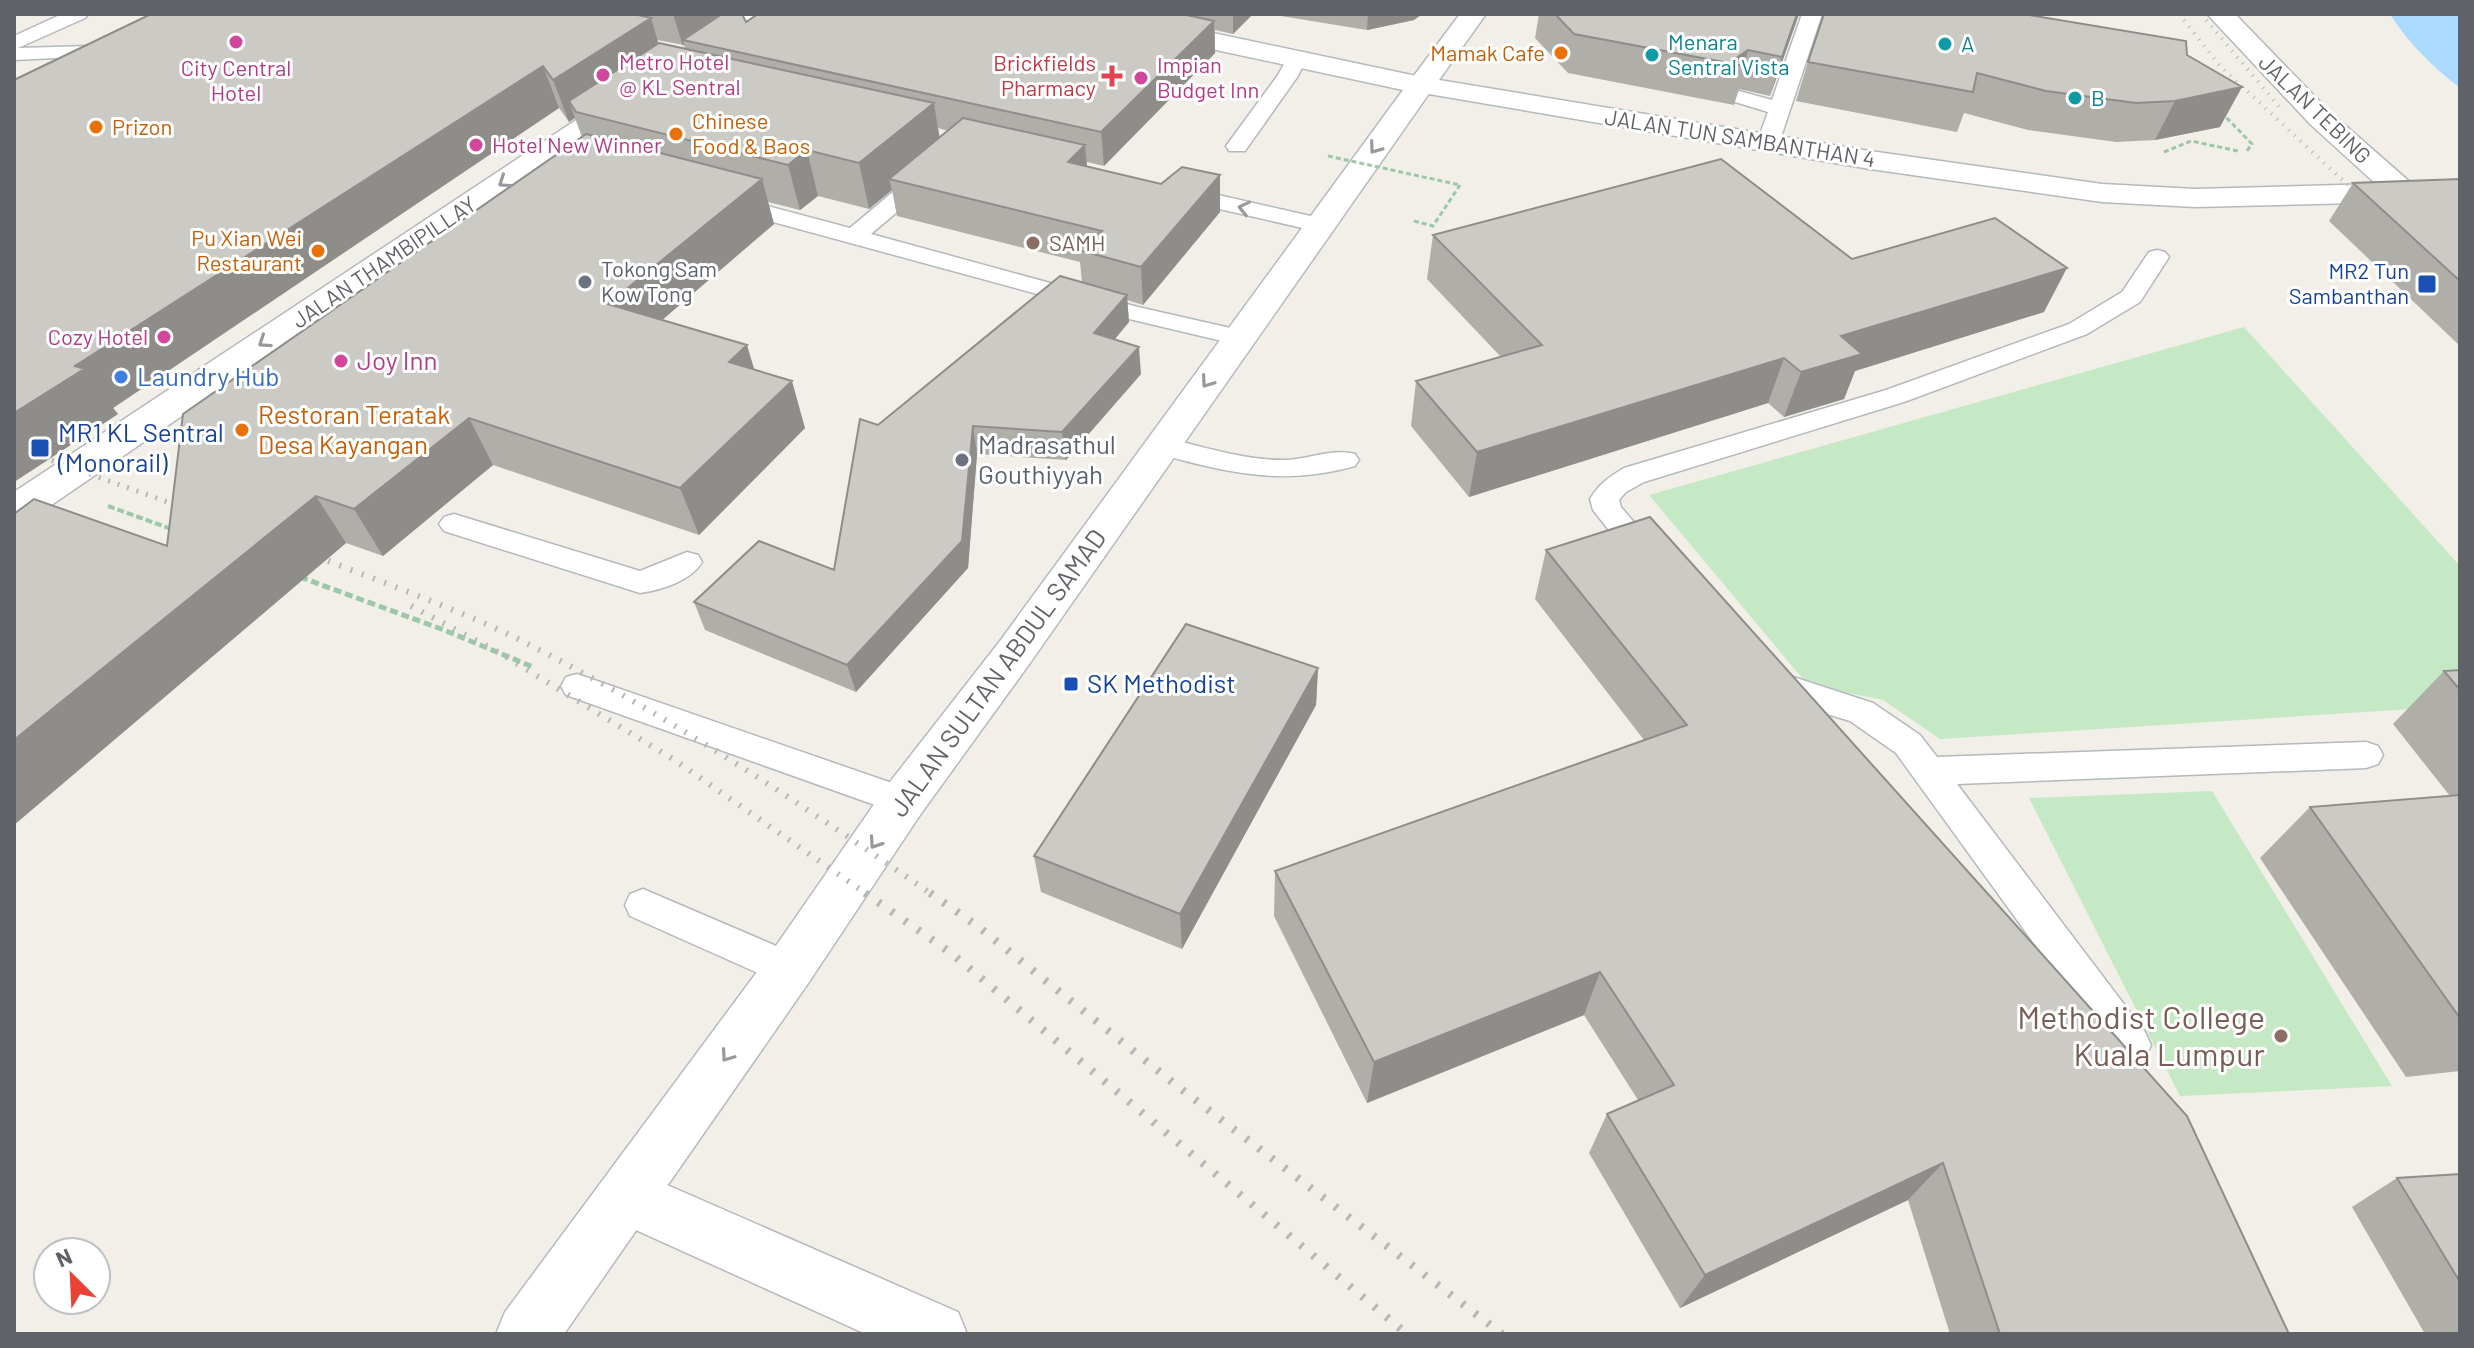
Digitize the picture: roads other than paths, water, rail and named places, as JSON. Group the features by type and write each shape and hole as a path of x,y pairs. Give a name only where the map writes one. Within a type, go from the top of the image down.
{"street":[{"name":"JALAN THAMBIPILLAY","path":"14,511 560,158 672,66 755,14"},
{"name":"JALAN TUN SAMBANTHAN 4","path":"1085,14 1182,23 1296,59 1421,85 1768,143 2102,193 2195,198 2408,196 2457,191"},
{"name":"JALAN SULTAN ABDUL SAMAD","path":"527,1334 789,969 903,801 1015,652 1473,14"},
{"name":"JALAN TEBING","path":"2220,14 2320,118 2408,196"},
{"path":"39,77 116,39"},
{"path":"628,1197 936,1334"}],"lane":[{"path":"14,43 78,14"},
{"path":"1768,143 1812,14"},
{"path":"14,54 90,52"},
{"path":"1237,146 1288,76 1296,59"},
{"path":"1741,95 1780,105"},
{"path":"856,235 940,163"},
{"path":"1160,189 1320,225"},
{"path":"708,197 1134,313 1239,337"},
{"path":"1668,581 1607,510 1604,499 1616,485 1634,475 1895,396 2078,329 2131,297 2157,257"},
{"path":"1162,446 1254,467 1287,469 1345,460"},
{"path":"454,524 640,582 654,580 687,562"},
{"path":"1744,665 1782,688 1861,712 1908,744 2131,1045"},
{"path":"577,686 903,801"},
{"path":"1930,771 2366,755"},
{"path":"643,905 789,969"}],"water":[{"path":"2390,14 2460,14 2460,88 2422,54"}],"railway":[{"path":"2179,14 2220,66 2366,202"},
{"path":"2201,14 2281,109"},
{"path":"14,447 193,511"},
{"path":"306,552 467,616 574,668 731,760 933,895"},
{"path":"411,606 498,652 676,761 868,895"},
{"path":"865,893 951,953 1407,1334"},
{"path":"930,893 976,925 1181,1089 1502,1334"}],"place":[{"name":"City Central Hotel","path":"236,42"},
{"name":"A","path":"1945,44"},
{"name":"Mamak Cafe","path":"1561,53"},
{"name":"Menara Sentral Vista","path":"1652,55"},
{"name":"Metro Hotel @ KL Sentral","path":"603,75"},
{"name":"Brickfields Pharmacy","path":"1112,76"},
{"name":"Impian Budget Inn","path":"1141,78"},
{"name":"B","path":"2075,98"},
{"name":"Prizon","path":"96,127"},
{"name":"Chinese Food & Baos","path":"676,134"},
{"name":"Hotel New Winner","path":"476,145"},
{"name":"SAMH","path":"1033,243"},
{"name":"Pu Xian Wei Restaurant","path":"318,251"},
{"name":"Tokong Sam Kow Tong","path":"585,282"},
{"name":"MR2 Tun Sambanthan","path":"2427,284"},
{"name":"Cozy Hotel","path":"164,337"},
{"name":"Joy Inn","path":"341,361"},
{"name":"Laundry Hub","path":"121,377"},
{"name":"Restoran Teratak Desa Kayangan","path":"242,430"},
{"name":"MR1 KL Sentral (Monorail)","path":"40,448"},
{"name":"Madrasathul Gouthiyyah","path":"962,460"},
{"name":"SK Methodist","path":"1071,684"},
{"name":"Methodist College Kuala Lumpur","path":"2281,1036"}]}
